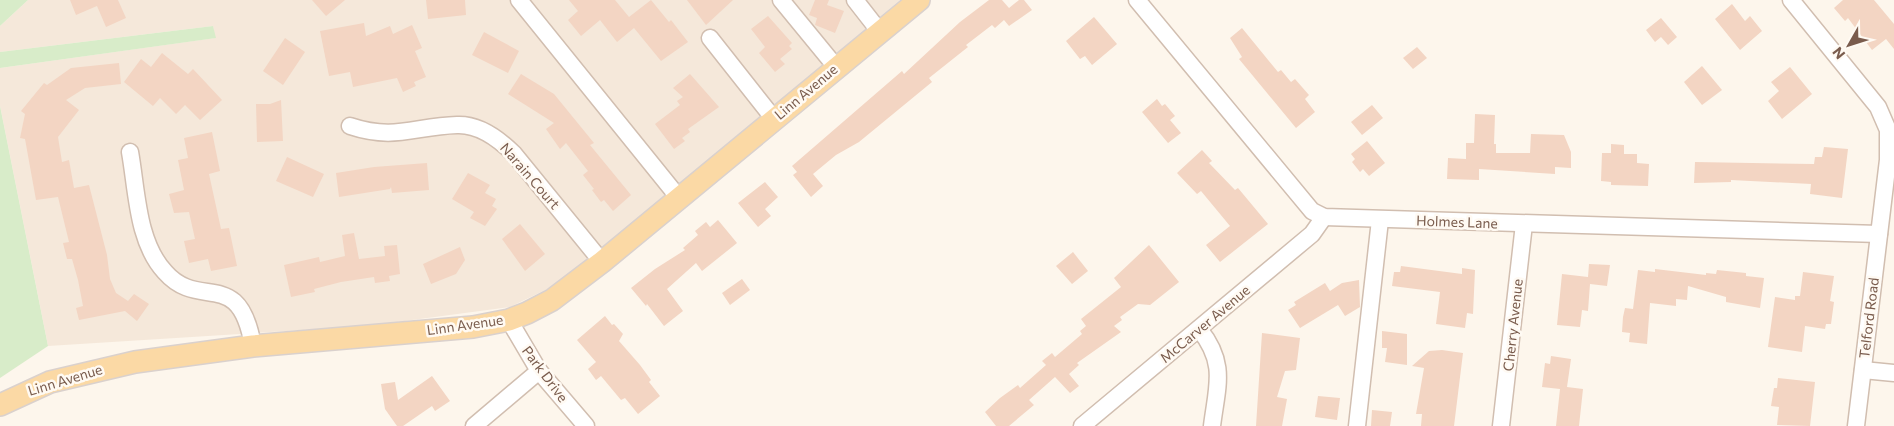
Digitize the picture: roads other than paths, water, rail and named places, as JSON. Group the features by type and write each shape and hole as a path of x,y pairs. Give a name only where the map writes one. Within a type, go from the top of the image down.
{"main road":[{"name":"Linn Avenue","path":"0,405 32,388 95,370 253,346 473,327 509,320 527,314 552,300 602,262 919,0"}],"street":[{"path":"519,0 679,198"},
{"path":"780,0 836,68"},
{"path":"854,0 880,32"},
{"path":"1137,0 1312,211 1324,218"},
{"name":"Telford Road","path":"1791,0 1872,98 1890,125 1888,208 1879,234 1856,426"},
{"path":"710,38 774,119"},
{"name":"Narain Court","path":"350,126 368,132 394,134 458,125 498,139 514,154 602,262"},
{"path":"130,152 143,224 155,259 165,273 179,284 220,294 232,299 242,309 249,323 253,346"},
{"name":"Holmes Lane","path":"1324,218 1879,234"},
{"name":"McCarver Avenue","path":"1082,426 1312,234 1324,218"},
{"path":"1357,426 1380,220"},
{"name":"Cherry Avenue","path":"1501,426 1524,224"},
{"name":"Park Drive","path":"509,320 539,371 586,426"},
{"path":"1199,329 1210,342 1219,367 1212,426"},
{"path":"1863,370 1894,373"},
{"path":"474,426 539,371"}]}
